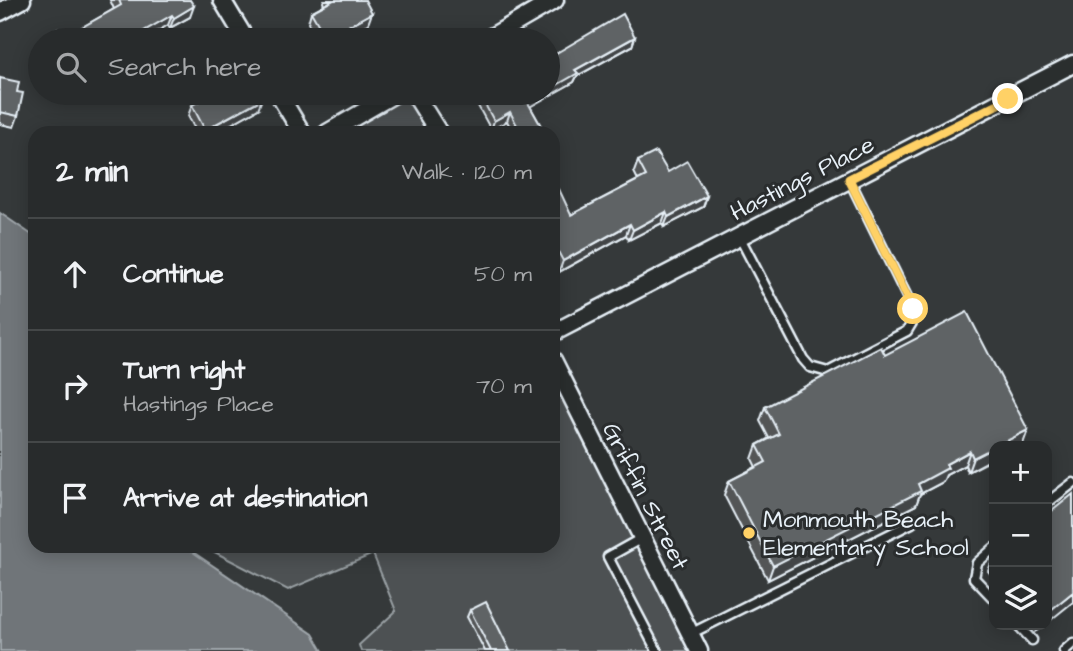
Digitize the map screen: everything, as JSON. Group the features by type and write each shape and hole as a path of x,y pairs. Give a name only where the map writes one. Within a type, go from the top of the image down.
{"street":[{"path":"0,12 22,0"},
{"path":"222,0 239,28"},
{"path":"507,28 555,0"},
{"name":"Hastings Place","path":"560,328 1073,64"},
{"path":"285,105 298,126"},
{"path":"339,126 375,105"},
{"path":"422,105 435,126"},
{"name":"Griffin Street","path":"560,374 697,650"}],"lane":[{"path":"739,236 803,359 810,367 828,372 906,331 913,321 913,309 849,179"},
{"path":"1052,499 1073,483"},
{"path":"690,634 912,523"},
{"path":"642,538 608,557 657,651"},
{"path":"989,552 977,563 974,578 989,594"},
{"path":"1023,630 1032,640"},
{"path":"1064,651 1073,643"}],"shaded area":[{"path":"385,105 422,105 432,126 347,126"},
{"path":"0,213 28,232 28,553 194,553 313,634 323,651 0,651"},
{"path":"560,383 694,651 361,651 359,645 396,611 373,554 288,590 217,553 560,553"}],"building":[{"path":"119,0 190,0 194,6 149,28 81,28 121,5"},
{"path":"365,0 372,13 344,28 320,28 311,12 332,1"},
{"path":"623,14 635,37 575,70 578,73 560,83 560,51"},
{"path":"0,78 19,82 17,92 23,93 18,116 0,112"},
{"path":"192,105 251,105 212,126 203,126"},
{"path":"485,105 529,105 541,126 517,126 510,112 494,121"},
{"path":"656,152 668,172 687,161 707,196 668,217 666,212 633,230 630,224 563,261 560,255 560,191 571,215 646,176 638,161"},
{"path":"967,312 1028,430 1006,441 989,441 989,450 973,458 970,451 946,464 948,468 918,484 921,491 773,566 729,481 766,462 757,445 779,434 765,407 881,347 885,355"},
{"path":"1073,494 1073,592 1052,609 1052,567 1052,511"},
{"path":"486,602 510,651 491,651 470,610"}],"place":[{"name":"Monmouth Beach Elementary School","path":"749,533"}],"route":[{"path":"913,309 849,179 1008,99"}]}
